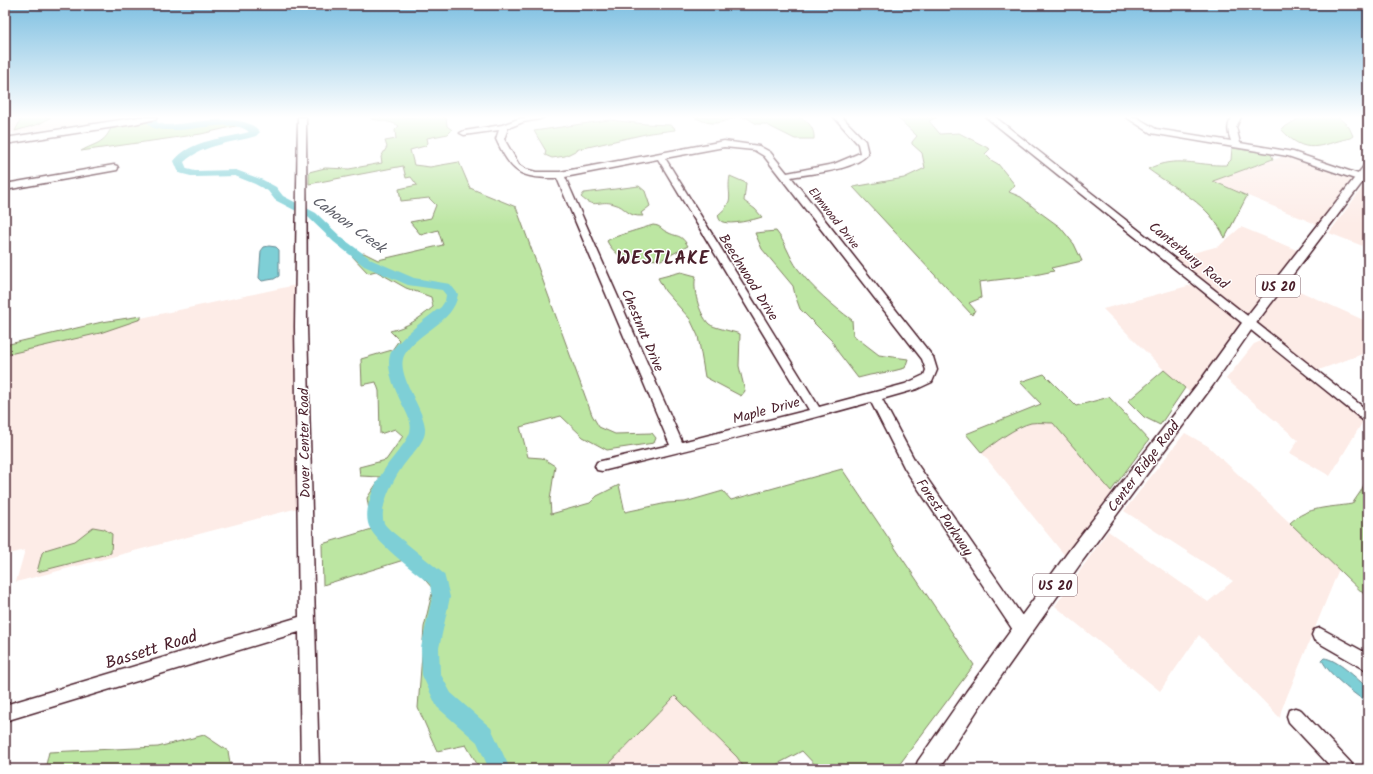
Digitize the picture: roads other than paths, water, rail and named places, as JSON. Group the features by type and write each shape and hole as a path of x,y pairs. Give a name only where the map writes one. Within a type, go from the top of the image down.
{"main road":[{"name":"Center Ridge Road","path":"926,769 973,699 1077,554 1208,381 1249,323 1364,173"}],"street":[{"name":"Dover Center Road","path":"302,153 301,327 310,769"},
{"path":"506,153 510,161 521,172 535,176 560,175"},
{"name":"Elmwood Drive","path":"560,175 675,153"},
{"name":"Elmwood Drive","path":"765,153 927,357 932,366 932,371"},
{"path":"785,176 854,161 864,153"},
{"name":"Canterbury Road","path":"1035,153 1368,418"},
{"path":"1285,153 1364,173"},
{"name":"Beechwood Drive","path":"660,156 816,412"},
{"path":"5,187 114,168"},
{"name":"Chestnut Drive","path":"560,175 678,448"},
{"name":"Maple Drive","path":"602,466 768,426 875,397 927,381 932,371"},
{"name":"Forest Parkway","path":"875,397 910,465 1023,631"},
{"name":"Bassett Road","path":"5,713 307,622"},
{"path":"1320,635 1368,663"},
{"path":"1295,716 1345,769"}],"water":[{"path":"264,247 276,247 279,250 279,276 274,279 262,281 259,278 261,251"},
{"path":"1324,658 1329,659 1341,666 1368,688 1368,703 1330,672 1322,660"}],"waterway":[{"name":"Cahoon Creek","path":"187,153 179,161 183,171 195,174 236,173 259,182 272,189 279,198 312,215 338,240 368,263 412,282 446,287 452,294 451,301 445,310 405,344 397,354 396,366 402,391 416,418 418,432 410,447 400,458 388,476 375,507 376,524 384,535 438,580 441,597 430,648 431,675 444,700 484,735 500,769"}],"district":[{"name":"WESTLAKE","path":"663,258"}]}
